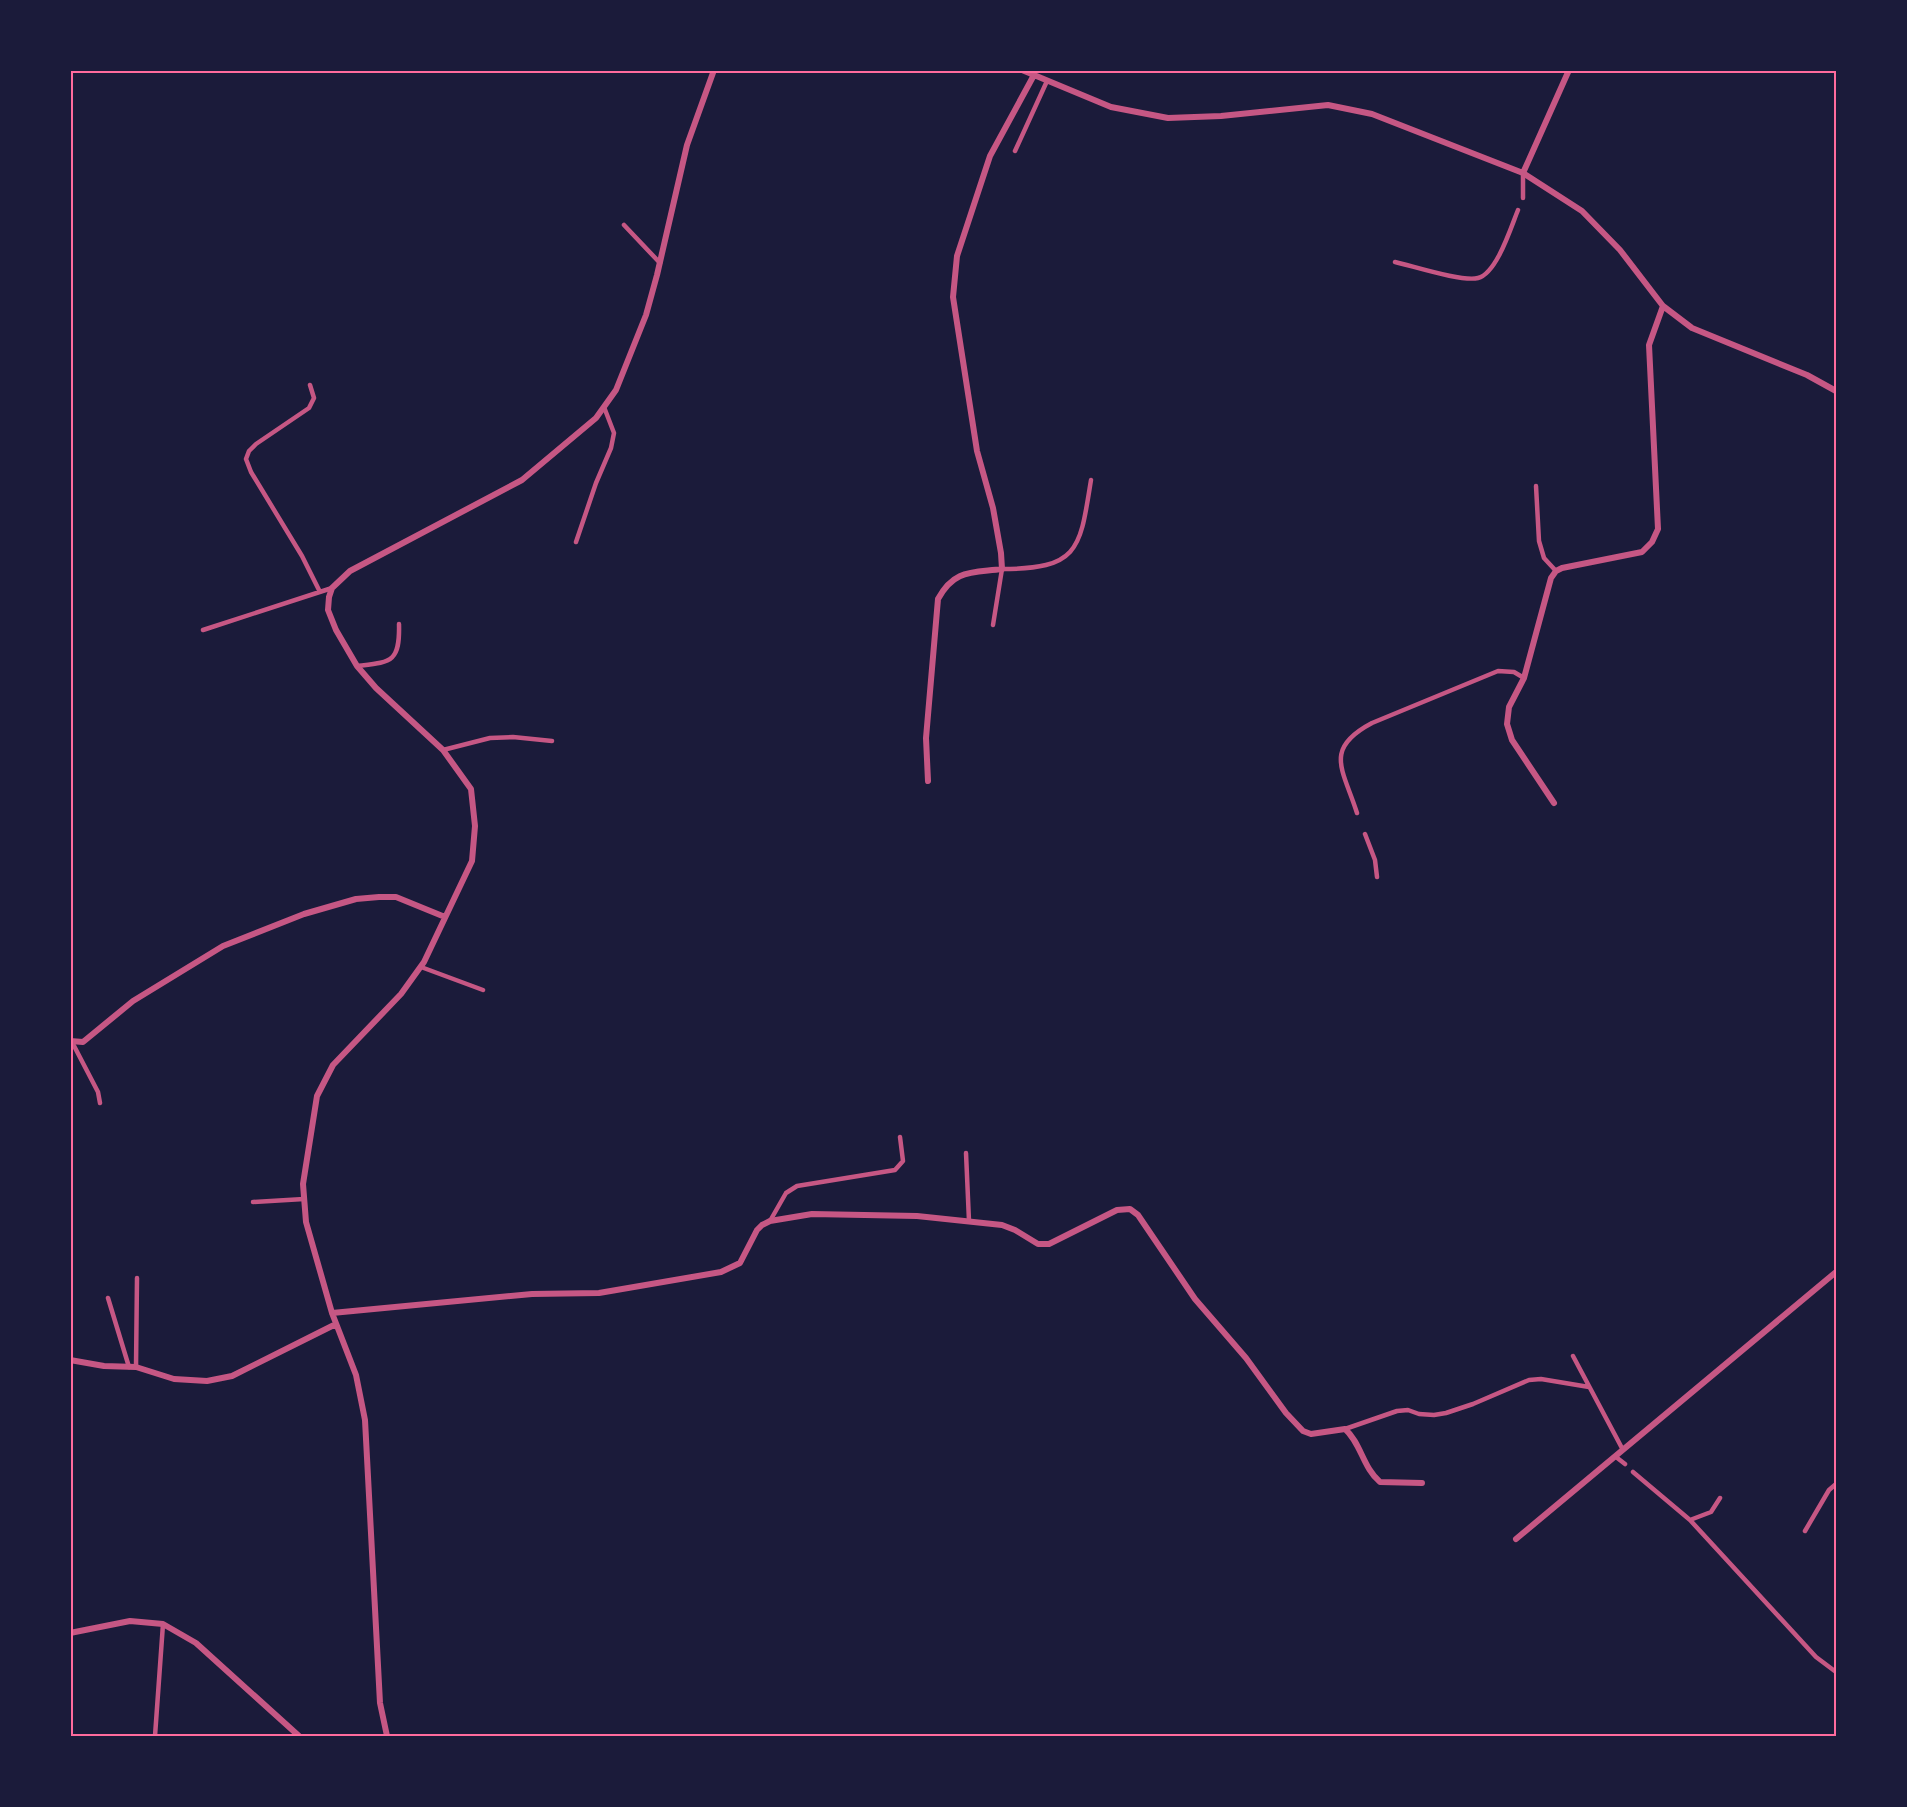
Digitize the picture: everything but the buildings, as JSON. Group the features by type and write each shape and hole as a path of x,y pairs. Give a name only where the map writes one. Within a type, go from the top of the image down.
{"street":[{"path":"387,1737 380,1703 365,1420 356,1375 332,1313 306,1222 303,1184 317,1096 333,1065 401,994 421,967 472,861 475,826 471,789 443,750 376,688 357,666 336,630 328,610 328,597 332,588 350,571 522,480 596,418 616,390 646,315 687,145 714,70"},
{"path":"1022,70 1111,107 1168,118 1221,116 1328,105 1372,114 1523,173 1582,212 1620,250 1663,306 1692,328 1807,375 1836,391"},
{"path":"1523,173 1569,70"},
{"path":"928,781 926,738 938,599 945,586 954,578 1002,569 993,508 977,451 953,297 957,256 990,156 1034,75"},
{"path":"1554,803 1512,740 1507,724 1509,707 1524,678 1551,578 1556,571 1642,552 1652,542 1658,529 1649,345 1663,306"},
{"path":"71,1041 83,1042 133,1000 223,946 304,914 356,899 396,897 445,917"},
{"path":"332,1313 532,1294 599,1293 721,1272 740,1263 757,1230 770,1221 812,1214 917,1216 1002,1225 1038,1244 1048,1244 1124,1208 1134,1211 1195,1299 1246,1358 1299,1427 1311,1434 1346,1429 1370,1472 1380,1482 1422,1483"},
{"path":"1516,1539 1836,1272"},
{"path":"70,1360 104,1366 133,1367 174,1379 207,1381 232,1376 336,1324"},
{"path":"70,1633 130,1621 163,1624 196,1643 299,1737"}],"lane":[{"path":"1015,151 1047,81"},
{"path":"1522,198 1523,173"},
{"path":"1395,262 1464,278 1480,278 1496,261 1518,210"},
{"path":"624,225 660,263"},
{"path":"310,385 314,398 309,408 256,444 249,451 246,459 251,472 302,556 320,592"},
{"path":"576,542 596,483 611,448 614,433 604,407"},
{"path":"993,625 1002,569 1048,566 1069,555 1083,528 1091,480"},
{"path":"1536,486 1539,541 1544,558 1556,571"},
{"path":"202,630 332,588"},
{"path":"357,666 384,663 390,660 400,646 399,624"},
{"path":"1357,813 1340,753 1344,743 1357,731 1497,671 1514,672 1524,678"},
{"path":"443,750 490,738 513,737 552,741"},
{"path":"1365,834 1375,860 1377,877"},
{"path":"421,967 483,990"},
{"path":"71,1041 98,1092 100,1103"},
{"path":"770,1221 786,1193 797,1186 896,1170 903,1161 900,1137"},
{"path":"966,1153 969,1221"},
{"path":"253,1202 304,1199"},
{"path":"133,1367 137,1278"},
{"path":"108,1298 133,1367"},
{"path":"1573,1356 1623,1450"},
{"path":"1346,1429 1407,1410 1419,1414 1446,1413 1529,1380 1540,1379 1589,1387"},
{"path":"1616,1457 1624,1464"},
{"path":"1633,1472 1690,1520 1816,1657 1836,1672"},
{"path":"1805,1531 1829,1490 1836,1484"},
{"path":"1690,1520 1711,1512 1720,1498"},
{"path":"155,1737 163,1624"}]}
